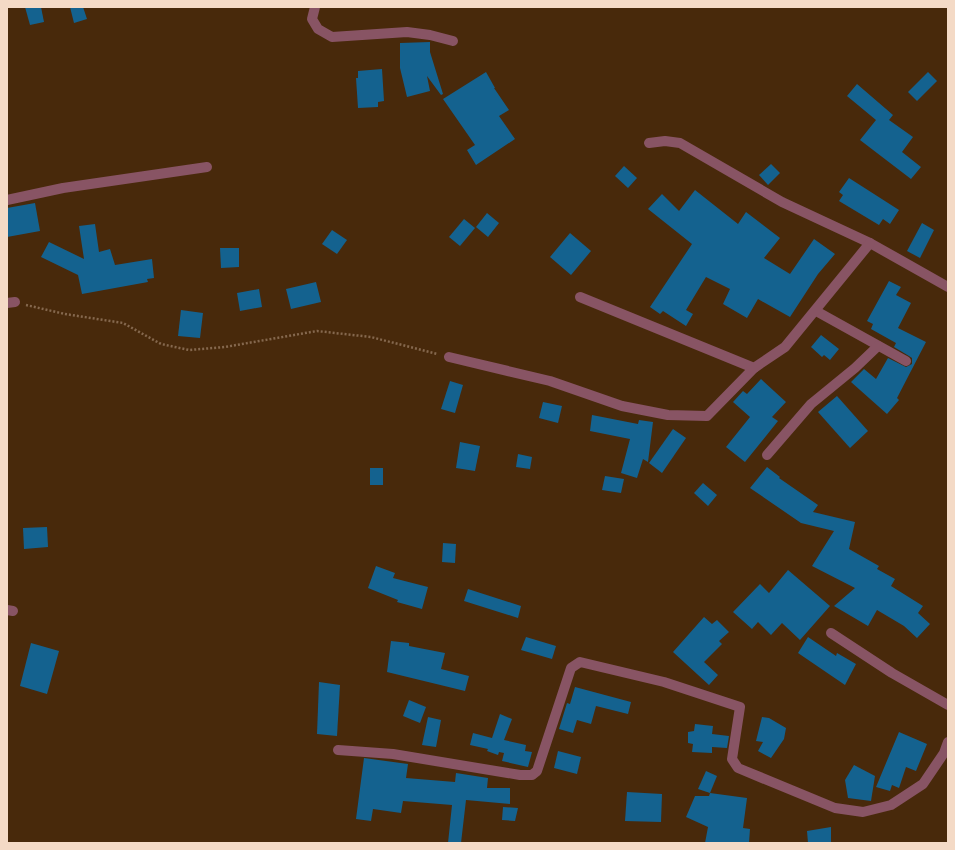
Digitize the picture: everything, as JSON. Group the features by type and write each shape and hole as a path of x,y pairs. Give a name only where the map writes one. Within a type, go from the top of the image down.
{"street":[{"path":"315,7 312,19 318,29 332,37 407,32 430,35 453,42"},
{"path":"650,143 665,141 680,143 782,202 870,243 948,286"},
{"path":"7,200 63,188 207,167"},
{"path":"449,357 550,381 622,406 668,415 707,416 754,368 785,347 816,311 870,243"},
{"path":"580,296 754,368"},
{"path":"816,311 906,361"},
{"path":"767,455 811,404 855,368 878,346"},
{"path":"831,633 892,673 948,705"},
{"path":"338,750 393,754 532,776 537,771 571,668 580,662 664,682 740,707 732,759 738,768 835,808 862,812 891,805 923,784 944,753 948,742"}],"path":[{"path":"11,302 65,314 123,323 161,344 189,350 225,347 316,331 371,337 449,357"}],"building":[{"path":"25,7 41,7 44,22 30,25"},
{"path":"70,7 83,7 87,19 74,23"},
{"path":"430,42 430,52 443,94 441,95 427,76 430,91 407,97 400,68 400,43"},
{"path":"382,69 384,101 378,102 378,107 358,108 356,78 358,78 358,71"},
{"path":"486,72 494,88 509,110 499,116 515,139 476,165 467,150 475,145 443,99"},
{"path":"928,72 937,81 917,101 908,92"},
{"path":"857,84 893,115 889,120 913,137 902,152 921,167 911,179 860,140 876,120 847,96"},
{"path":"771,164 780,173 768,185 759,175"},
{"path":"624,166 637,178 628,188 615,176"},
{"path":"849,178 899,210 890,224 883,219 879,225 839,201 843,195 839,192"},
{"path":"695,190 738,224 746,212 780,238 764,258 790,274 814,239 835,254 818,274 790,317 758,299 747,318 723,304 730,289 706,277 686,310 693,314 686,326 663,311 660,314 650,307 692,244 648,209 662,194 679,211"},
{"path":"35,203 40,231 7,237 7,208"},
{"path":"487,213 499,223 488,237 476,227"},
{"path":"464,219 475,228 460,246 449,237"},
{"path":"922,223 934,230 920,258 907,251"},
{"path":"95,224 99,252 110,249 115,265 152,259 154,278 147,279 148,282 82,294 78,275 41,257 49,242 84,259 79,226"},
{"path":"332,230 347,240 337,254 322,244"},
{"path":"570,233 591,251 571,275 550,257"},
{"path":"220,248 239,248 239,267 221,268"},
{"path":"889,281 901,287 896,295 911,303 898,328 926,342 897,398 899,400 887,414 851,382 864,369 876,379 888,358 906,367 912,364 912,358 894,347 896,343 871,329 873,324 867,321"},
{"path":"316,282 321,302 291,309 286,289"},
{"path":"259,289 262,307 240,311 237,293"},
{"path":"181,310 203,313 200,338 178,336"},
{"path":"821,335 839,349 830,360 824,355 822,357 811,347"},
{"path":"761,379 786,402 772,417 778,421 745,462 726,447 750,417 733,402 743,391 747,394"},
{"path":"450,381 463,385 455,413 441,409"},
{"path":"837,396 868,431 850,448 818,412"},
{"path":"543,402 562,406 558,423 539,418"},
{"path":"592,415 638,424 639,420 653,422 648,462 643,459 637,478 621,473 630,439 590,431"},
{"path":"673,429 686,438 662,473 649,463"},
{"path":"460,442 480,446 475,471 456,468"},
{"path":"518,454 532,457 530,469 516,467"},
{"path":"767,467 780,477 779,478 818,505 813,512 855,522 849,549 879,566 877,569 895,579 891,586 923,606 918,613 930,624 917,638 904,626 877,610 868,626 834,606 855,588 812,566 834,531 801,523 750,488"},
{"path":"370,468 383,468 383,485 370,485"},
{"path":"605,476 624,479 621,493 602,490"},
{"path":"703,483 717,495 708,506 694,493"},
{"path":"47,527 48,547 24,549 23,528"},
{"path":"443,543 456,544 455,563 442,562"},
{"path":"376,566 395,573 393,578 428,587 422,609 397,602 398,600 368,588"},
{"path":"788,570 830,606 800,640 782,623 771,635 758,622 752,629 733,612 760,584 769,593"},
{"path":"468,589 521,606 518,618 464,601"},
{"path":"704,617 712,624 717,620 729,632 719,641 722,644 704,662 718,675 709,685 673,652"},
{"path":"526,637 556,646 552,659 521,650"},
{"path":"808,637 836,656 837,653 856,664 845,685 798,653"},
{"path":"391,641 409,643 409,646 445,653 441,669 469,676 465,691 387,672"},
{"path":"31,643 59,651 47,694 20,686"},
{"path":"319,682 340,685 337,736 317,734"},
{"path":"575,687 631,702 628,714 596,706 591,724 577,720 573,733 559,729 567,703 570,704"},
{"path":"409,700 426,707 420,723 403,716"},
{"path":"500,714 512,719 504,740 526,745 525,751 532,752 528,767 502,761 504,753 499,752 498,755 487,751 488,749 470,745 473,733 492,738"},
{"path":"428,717 441,720 436,747 422,745"},
{"path":"762,717 769,718 786,728 784,739 771,758 758,751 763,742 756,741"},
{"path":"695,724 713,726 712,734 729,736 727,748 712,747 712,753 692,752 693,744 688,743 688,732 694,731"},
{"path":"899,732 927,744 916,771 906,767 899,788 892,785 890,791 876,787"},
{"path":"558,751 581,757 577,774 554,768"},
{"path":"364,758 408,764 406,778 455,782 456,773 488,778 487,788 510,788 510,804 466,800 461,843 448,843 452,805 403,801 401,813 373,809 371,821 356,819"},
{"path":"854,765 875,776 871,801 848,798 845,780"},
{"path":"706,771 717,776 710,793 698,789"},
{"path":"627,792 662,794 661,822 625,821"},
{"path":"710,793 747,798 743,828 750,829 749,843 705,843 708,827 686,817 695,796 709,796"},
{"path":"503,807 518,808 515,821 502,820"},
{"path":"831,827 831,843 808,843 807,831"}]}
